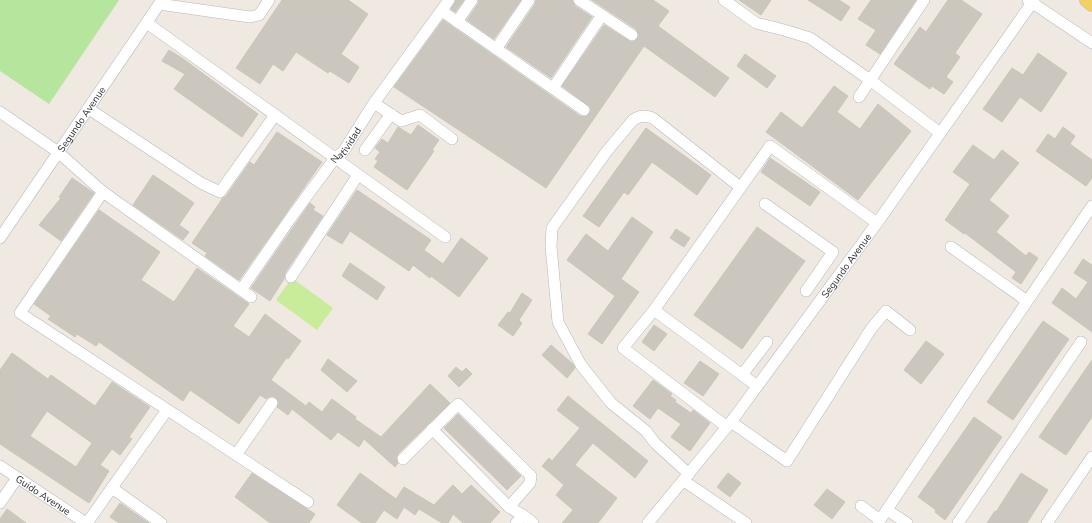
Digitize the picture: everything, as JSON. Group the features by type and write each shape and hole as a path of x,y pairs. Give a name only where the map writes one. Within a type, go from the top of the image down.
{"main road":[{"path":"1087,0 1092,4"}],"street":[{"path":"160,2 250,18 259,15 268,0"},
{"name":"Natividad","path":"241,290 290,219 335,158 343,152 374,103 449,0"},
{"path":"457,22 472,0"},
{"path":"496,49 529,0"},
{"path":"579,0 632,35"},
{"path":"725,0 756,23 810,38 870,80 940,133"},
{"path":"858,97 924,0"},
{"path":"1031,1 1092,43"},
{"name":"Segundo Avenue","path":"648,523 729,424 877,223 1031,1"},
{"name":"Segundo Avenue","path":"0,238 89,109 160,2"},
{"path":"442,11 584,110"},
{"path":"553,88 602,15"},
{"path":"147,23 445,237"},
{"path":"374,103 401,121 420,115 452,139"},
{"path":"89,109 201,183 220,192 275,115"},
{"path":"365,150 391,114"},
{"path":"1,116 58,152 103,192 251,297"},
{"path":"740,187 654,119 650,117 639,117 629,125 607,151 552,228 551,246 558,322 581,365 611,403 646,431 686,477 746,523"},
{"path":"877,223 770,146 654,310 623,348 729,424 787,461 871,329 886,311 910,330"},
{"path":"291,276 358,175"},
{"path":"103,192 20,313 308,502"},
{"path":"765,204 833,252 806,291"},
{"path":"861,506 879,521 1092,206"},
{"path":"951,247 1027,301"},
{"path":"654,310 757,386"},
{"path":"742,375 767,342"},
{"path":"958,523 1081,342"},
{"path":"236,456 272,403"},
{"path":"403,459 458,404 531,476 530,483 509,507"},
{"path":"87,523 167,410"},
{"path":"432,429 519,519 533,523"},
{"path":"1047,523 1092,457"},
{"name":"Guido Avenue","path":"0,466 87,523"},
{"path":"0,502 17,478"},
{"path":"112,488 161,523"},
{"path":"887,510 907,523"}],"green space":[{"path":"0,0 119,0 49,104 0,71"},
{"path":"292,278 333,308 317,330 276,300"}],"building":[{"path":"282,0 348,0 368,14 341,54 359,67 349,83 330,71 328,73 296,52 283,71 273,64 260,84 236,68"},
{"path":"456,0 464,0 455,12 451,9"},
{"path":"479,0 521,0 494,39 467,20 478,4"},
{"path":"536,0 572,0 575,6 592,17 551,78 506,47 535,4"},
{"path":"592,0 653,0 669,11 658,26 729,78 715,97 644,46 546,188 394,87 443,20 580,116 587,116 591,111 590,107 562,86 604,25 631,42 635,41 639,35 636,29"},
{"path":"739,0 771,0 761,15"},
{"path":"808,0 839,0 850,7 841,21"},
{"path":"871,0 916,0 880,54 866,45 876,30 858,19"},
{"path":"948,0 961,0 982,14 955,53 960,57 946,77 953,82 944,94 932,86 930,89 894,64 920,27 926,32"},
{"path":"169,50 258,114 242,137 174,89 185,74 162,61"},
{"path":"1038,53 1067,73 1041,112 1020,97 1002,122 983,109 1012,68 1023,75"},
{"path":"745,54 776,76 767,88 737,66"},
{"path":"834,86 848,96 837,112 860,129 878,104 911,131 858,200 766,132 781,112 802,128"},
{"path":"418,125 439,140 432,150 434,151 407,190 374,167 378,161 375,159 380,152 375,148 382,139 388,143 398,127 411,135"},
{"path":"1063,127 1075,136 1070,144 1092,160 1092,178 1086,186 1036,151 1048,134 1055,139"},
{"path":"646,128 711,175 697,195 652,162 628,195 624,192 599,227 583,216"},
{"path":"277,132 322,162 239,280 205,256 207,253 192,243 222,199 226,196 250,162 254,165"},
{"path":"973,145 994,160 1002,150 1019,163 989,200 1009,216 996,232 1026,256 1029,252 1038,258 1021,284 1012,278 1016,272 965,233 964,234 945,220 970,184 953,172"},
{"path":"770,158 820,192 810,206 761,172"},
{"path":"153,175 194,203 179,225 189,232 183,240 133,205"},
{"path":"72,178 94,193 61,241 39,225 61,198 59,197"},
{"path":"357,190 431,240 424,250 443,264 461,238 488,258 459,297 431,276 430,278 413,265 409,271 350,231 342,244 327,235"},
{"path":"310,203 315,207 313,210 323,216 285,273 284,279 270,301 251,288"},
{"path":"99,210 160,252 141,280 174,302 197,268 249,304 233,326 249,337 265,314 301,341 288,359 287,357 271,380 306,406 309,402 322,412 332,399 356,417 355,419 381,437 430,384 450,403 398,454 396,458 398,463 395,467 364,439 359,447 338,432 331,440 292,409 288,415 277,407 278,400 273,396 266,399 260,395 239,424 190,390 183,401 99,342 96,346 77,334 75,337 48,319 51,316 34,304"},
{"path":"632,217 653,232 621,279 639,292 602,344 588,334 615,296 567,260 586,234 608,251"},
{"path":"757,227 805,261 742,349 694,315"},
{"path":"676,229 690,238 684,247 670,238"},
{"path":"1083,259 1092,265 1092,332 1052,303 1062,288 1076,299 1088,282 1074,273"},
{"path":"350,263 385,287 377,300 342,276"},
{"path":"522,293 532,300 519,320 522,323 513,336 498,325 508,312 510,313"},
{"path":"1043,321 1069,339 1013,420 987,402"},
{"path":"654,325 667,334 654,351 642,342"},
{"path":"926,341 944,354 921,384 904,370"},
{"path":"551,345 573,364 575,368 567,378 542,355"},
{"path":"12,353 48,379 51,375 95,406 112,382 150,407 129,437 132,439 120,455 112,449 100,465 109,471 89,503 0,444 0,370","holes":["47,411 92,443 76,467 30,436"]},
{"path":"328,359 357,381 347,392 321,370"},
{"path":"1092,360 1092,417 1066,455 1039,437"},
{"path":"700,361 719,374 703,396 684,383"},
{"path":"456,367 462,372 466,368 472,374 459,387 448,376"},
{"path":"653,380 672,394 670,396 676,400 675,402 691,413 693,410 710,423 690,451 671,437 681,424 658,408 650,419 633,406"},
{"path":"568,396 648,461 635,478 593,443 581,457 575,465 617,498 598,523 562,523 573,510 556,495 564,485 542,466 549,458 552,461 580,428 557,410"},
{"path":"458,414 521,476 507,490 444,428"},
{"path":"974,417 1002,437 945,520 935,512 936,510 918,497"},
{"path":"252,473 315,514 309,523 270,523 235,497"},
{"path":"360,473 396,499 404,487 434,505 453,485 462,494 471,485 500,512 490,523 463,523 453,514 448,523 442,523 419,509 415,515 404,507 397,519 384,510 375,523 362,523 337,505"},
{"path":"728,473 741,483 730,497 717,487"},
{"path":"1021,473 1048,490 1027,523 987,523 995,511 996,512"},
{"path":"827,489 845,502 832,519 814,505"},
{"path":"120,503 149,523 119,523 110,517"},
{"path":"7,509 26,523 0,523 0,519"}]}
